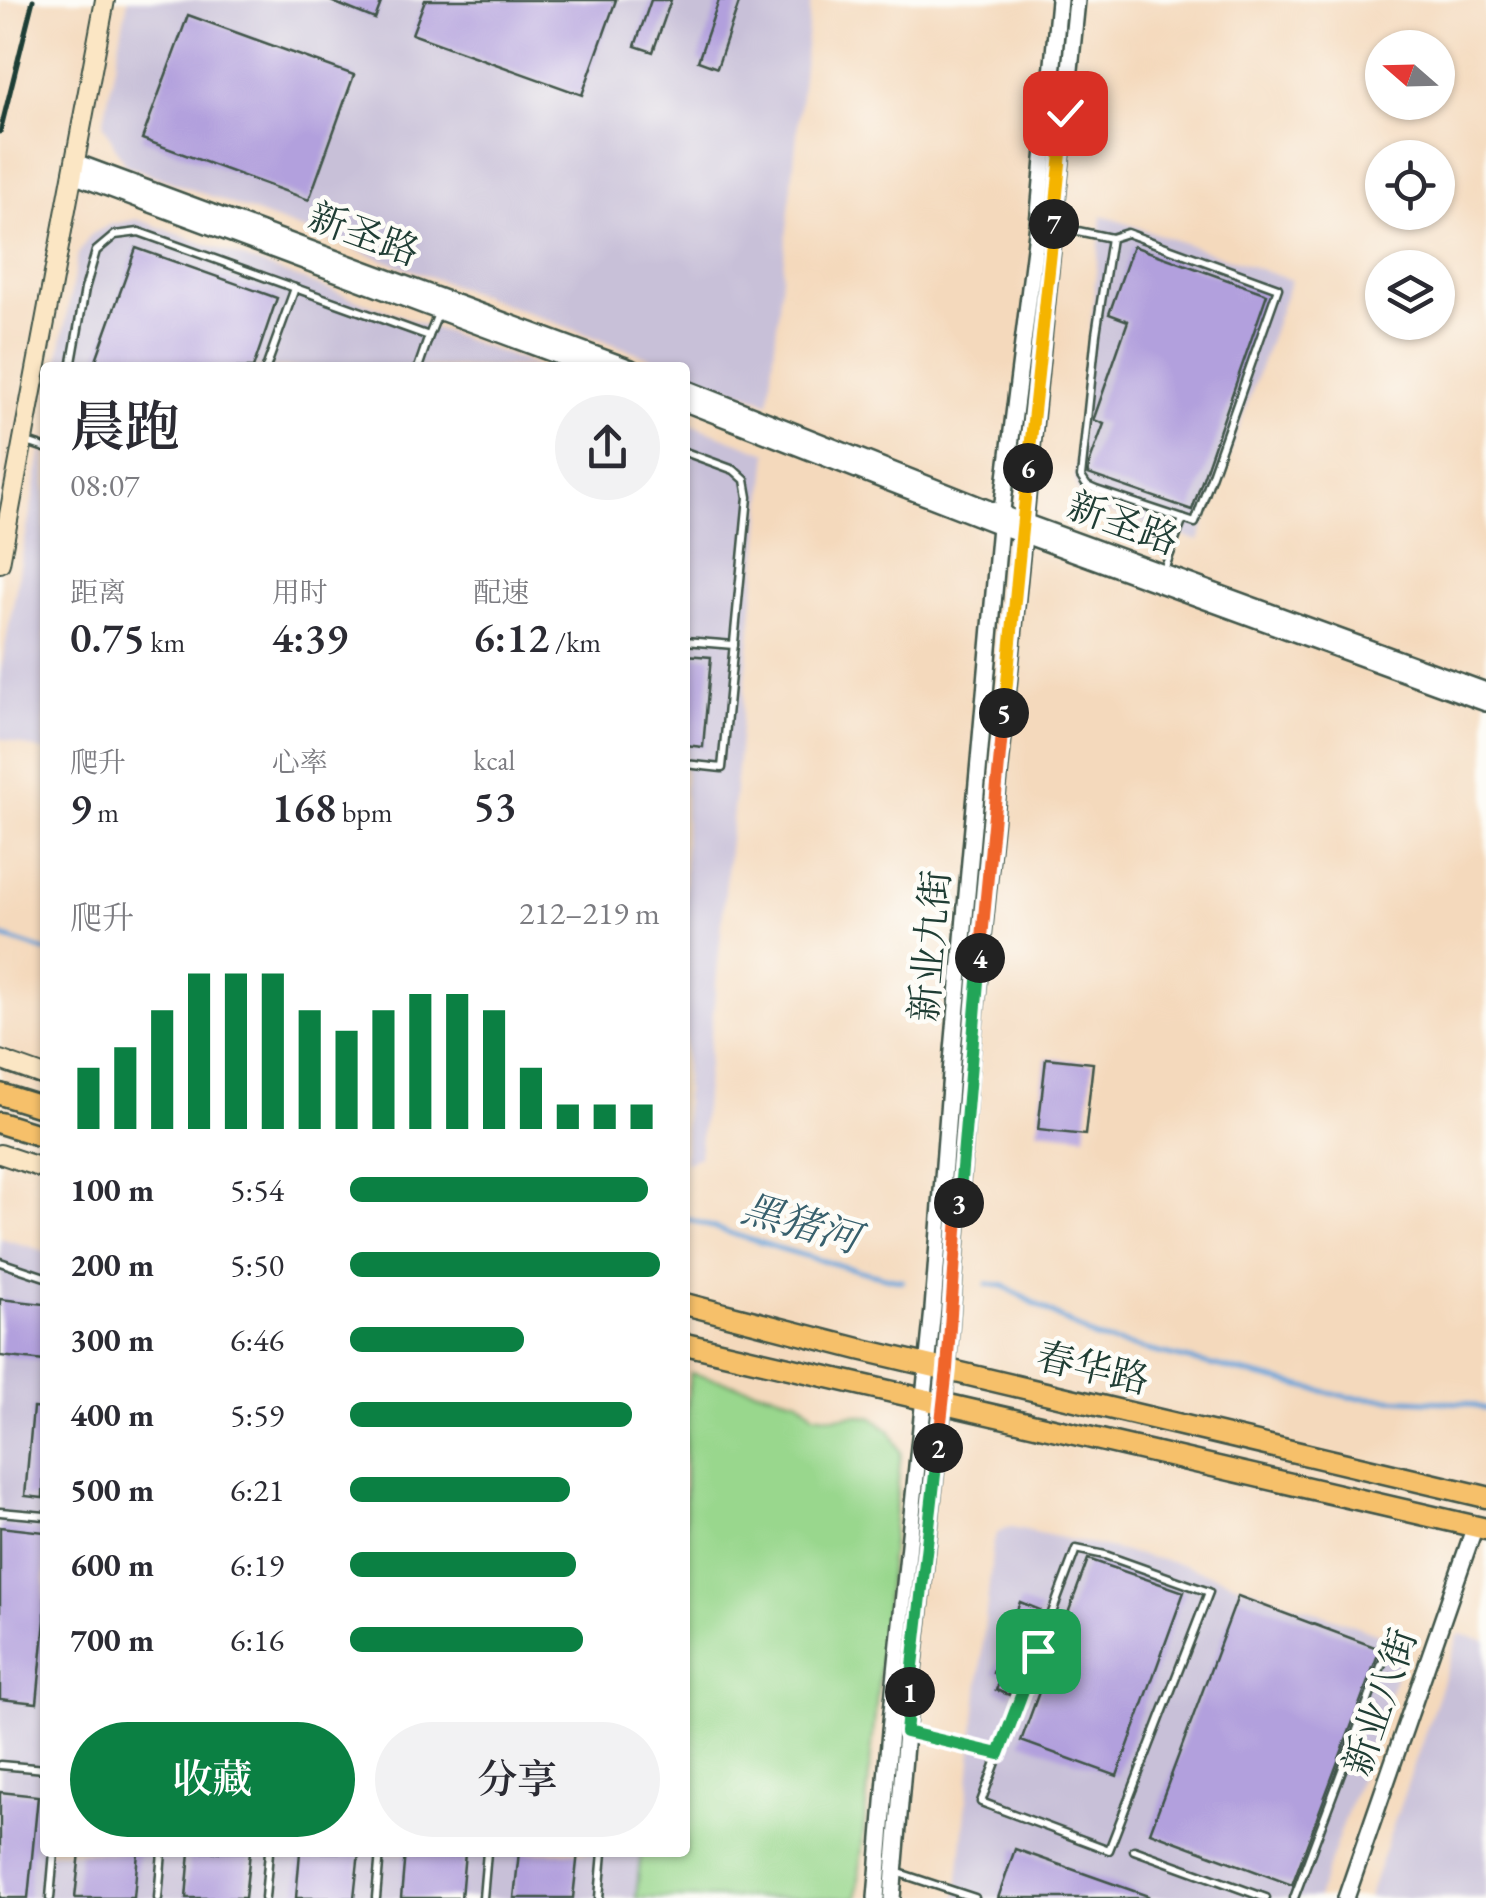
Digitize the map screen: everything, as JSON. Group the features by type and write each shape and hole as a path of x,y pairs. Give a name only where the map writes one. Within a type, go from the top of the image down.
{"main road":[{"path":"0,562 106,0"},
{"path":"0,1060 40,1074"},
{"path":"0,1094 40,1106"},
{"path":"0,1122 40,1136"},
{"path":"0,1154 40,1167"},
{"name":"春华路","path":"690,1305 1486,1496"},
{"name":"春华路","path":"690,1345 1481,1528"}],"street":[{"name":"新业九街","path":"892,1898 887,1872 898,1732 969,1075 1022,528 1059,0"},
{"name":"新业九街","path":"937,1367 1001,520 1076,0"},
{"name":"新圣路","path":"74,169 441,305 612,362"},
{"name":"新圣路","path":"441,305 576,362"},
{"name":"新圣路","path":"690,391 1001,520"},
{"name":"新圣路","path":"690,405 1022,528 1486,690"},
{"name":"新圣路","path":"1162,578 1486,704"},
{"name":"新业八街","path":"1346,1898 1481,1528"},
{"name":"新业九街","path":"876,1898 887,1872"}],"lane":[{"path":"1046,225 1111,238 1127,233 1278,288 1196,524 1086,486 1080,476 1111,238"},
{"path":"72,362 96,251 115,234 139,232 429,336"},
{"path":"268,362 295,288"},
{"path":"420,362 441,305"},
{"path":"23,440 40,446"},
{"path":"690,454 734,470 745,480 748,497 722,768 690,765"},
{"path":"1162,578 1183,519"},
{"path":"690,641 734,645"},
{"path":"0,1262 40,1275"},
{"path":"0,1512 40,1516"},
{"path":"1076,1548 1208,1592 1109,1850 981,1802 999,1754 1076,1548"},
{"path":"1294,1898 1390,1645"},
{"path":"898,1732 999,1754"},
{"path":"0,1765 40,1769"},
{"path":"1134,1850 1266,1898"},
{"path":"50,1898 54,1857"},
{"path":"158,1898 162,1857"},
{"path":"266,1898 269,1857"},
{"path":"376,1898 380,1857"},
{"path":"482,1898 486,1857"},
{"path":"599,1898 603,1857"},
{"path":"887,1872 976,1898"}],"shaded area":[{"path":"128,0 811,0 769,402 690,373 690,362 662,362 125,165 103,124"},
{"path":"1102,215 1291,280 1199,541 1097,510 1078,493 1075,479"},
{"path":"137,219 526,362 58,362 78,254 90,235 109,225"},
{"path":"690,424 768,453 699,1157 690,1161"},
{"path":"40,460 40,750 0,738 0,674"},
{"path":"0,1238 40,1250 40,1857 641,1857 636,1898 0,1898"},
{"path":"1012,1527 1185,1565 1407,1644 1317,1898 957,1898 993,1544 997,1534"},
{"path":"1459,1634 1486,1640 1486,1898 1368,1898"}],"green space":[{"path":"690,1373 799,1400 814,1414 873,1418 890,1430 901,1452 857,1898 636,1898 641,1857 690,1857"}],"building":[{"path":"328,0 382,0 375,19"},
{"path":"425,0 616,0 582,95 412,34"},
{"path":"651,0 671,0 653,52 635,46"},
{"path":"719,0 740,0 717,68 698,61"},
{"path":"188,15 354,75 309,200 142,139"},
{"path":"1133,246 1267,294 1192,510 1088,474 1104,424 1094,418 1128,321 1109,314"},
{"path":"136,248 277,298 255,362 95,362"},
{"path":"690,655 711,657 703,747 690,746"},
{"path":"1046,1058 1093,1063 1085,1135 1038,1130"},
{"path":"0,1299 40,1303 40,1360 0,1356"},
{"path":"33,1408 40,1409 40,1498 25,1496"},
{"path":"0,1527 40,1531 37,1703 0,1699"},
{"path":"1088,1559 1184,1592 1117,1776 1021,1741"},
{"path":"1238,1596 1380,1649 1292,1885 1150,1832"},
{"path":"1020,1602 1040,1610 1009,1695 996,1690 1002,1676 993,1673"},
{"path":"0,1792 38,1796 28,1898 0,1898"},
{"path":"1015,1849 1148,1896 998,1898"},
{"path":"79,1857 138,1857 134,1898 75,1898"},
{"path":"190,1857 249,1857 245,1898 186,1898"},
{"path":"300,1857 358,1857 354,1898 296,1898"},
{"path":"405,1857 465,1857 461,1898 401,1898"},
{"path":"518,1857 577,1857 573,1898 514,1898"}],"waterway":[{"name":"黑猪河","path":"0,936 40,949"},
{"name":"黑猪河","path":"690,1220 793,1253 902,1281"},
{"path":"987,1284 1004,1286 1095,1338 1349,1397 1465,1403 1486,1409"}],"railway":[{"path":"0,132 33,0"}],"route":[{"path":"1038,1651 999,1754 906,1732 947,1369 969,1075 1065,113"}]}
